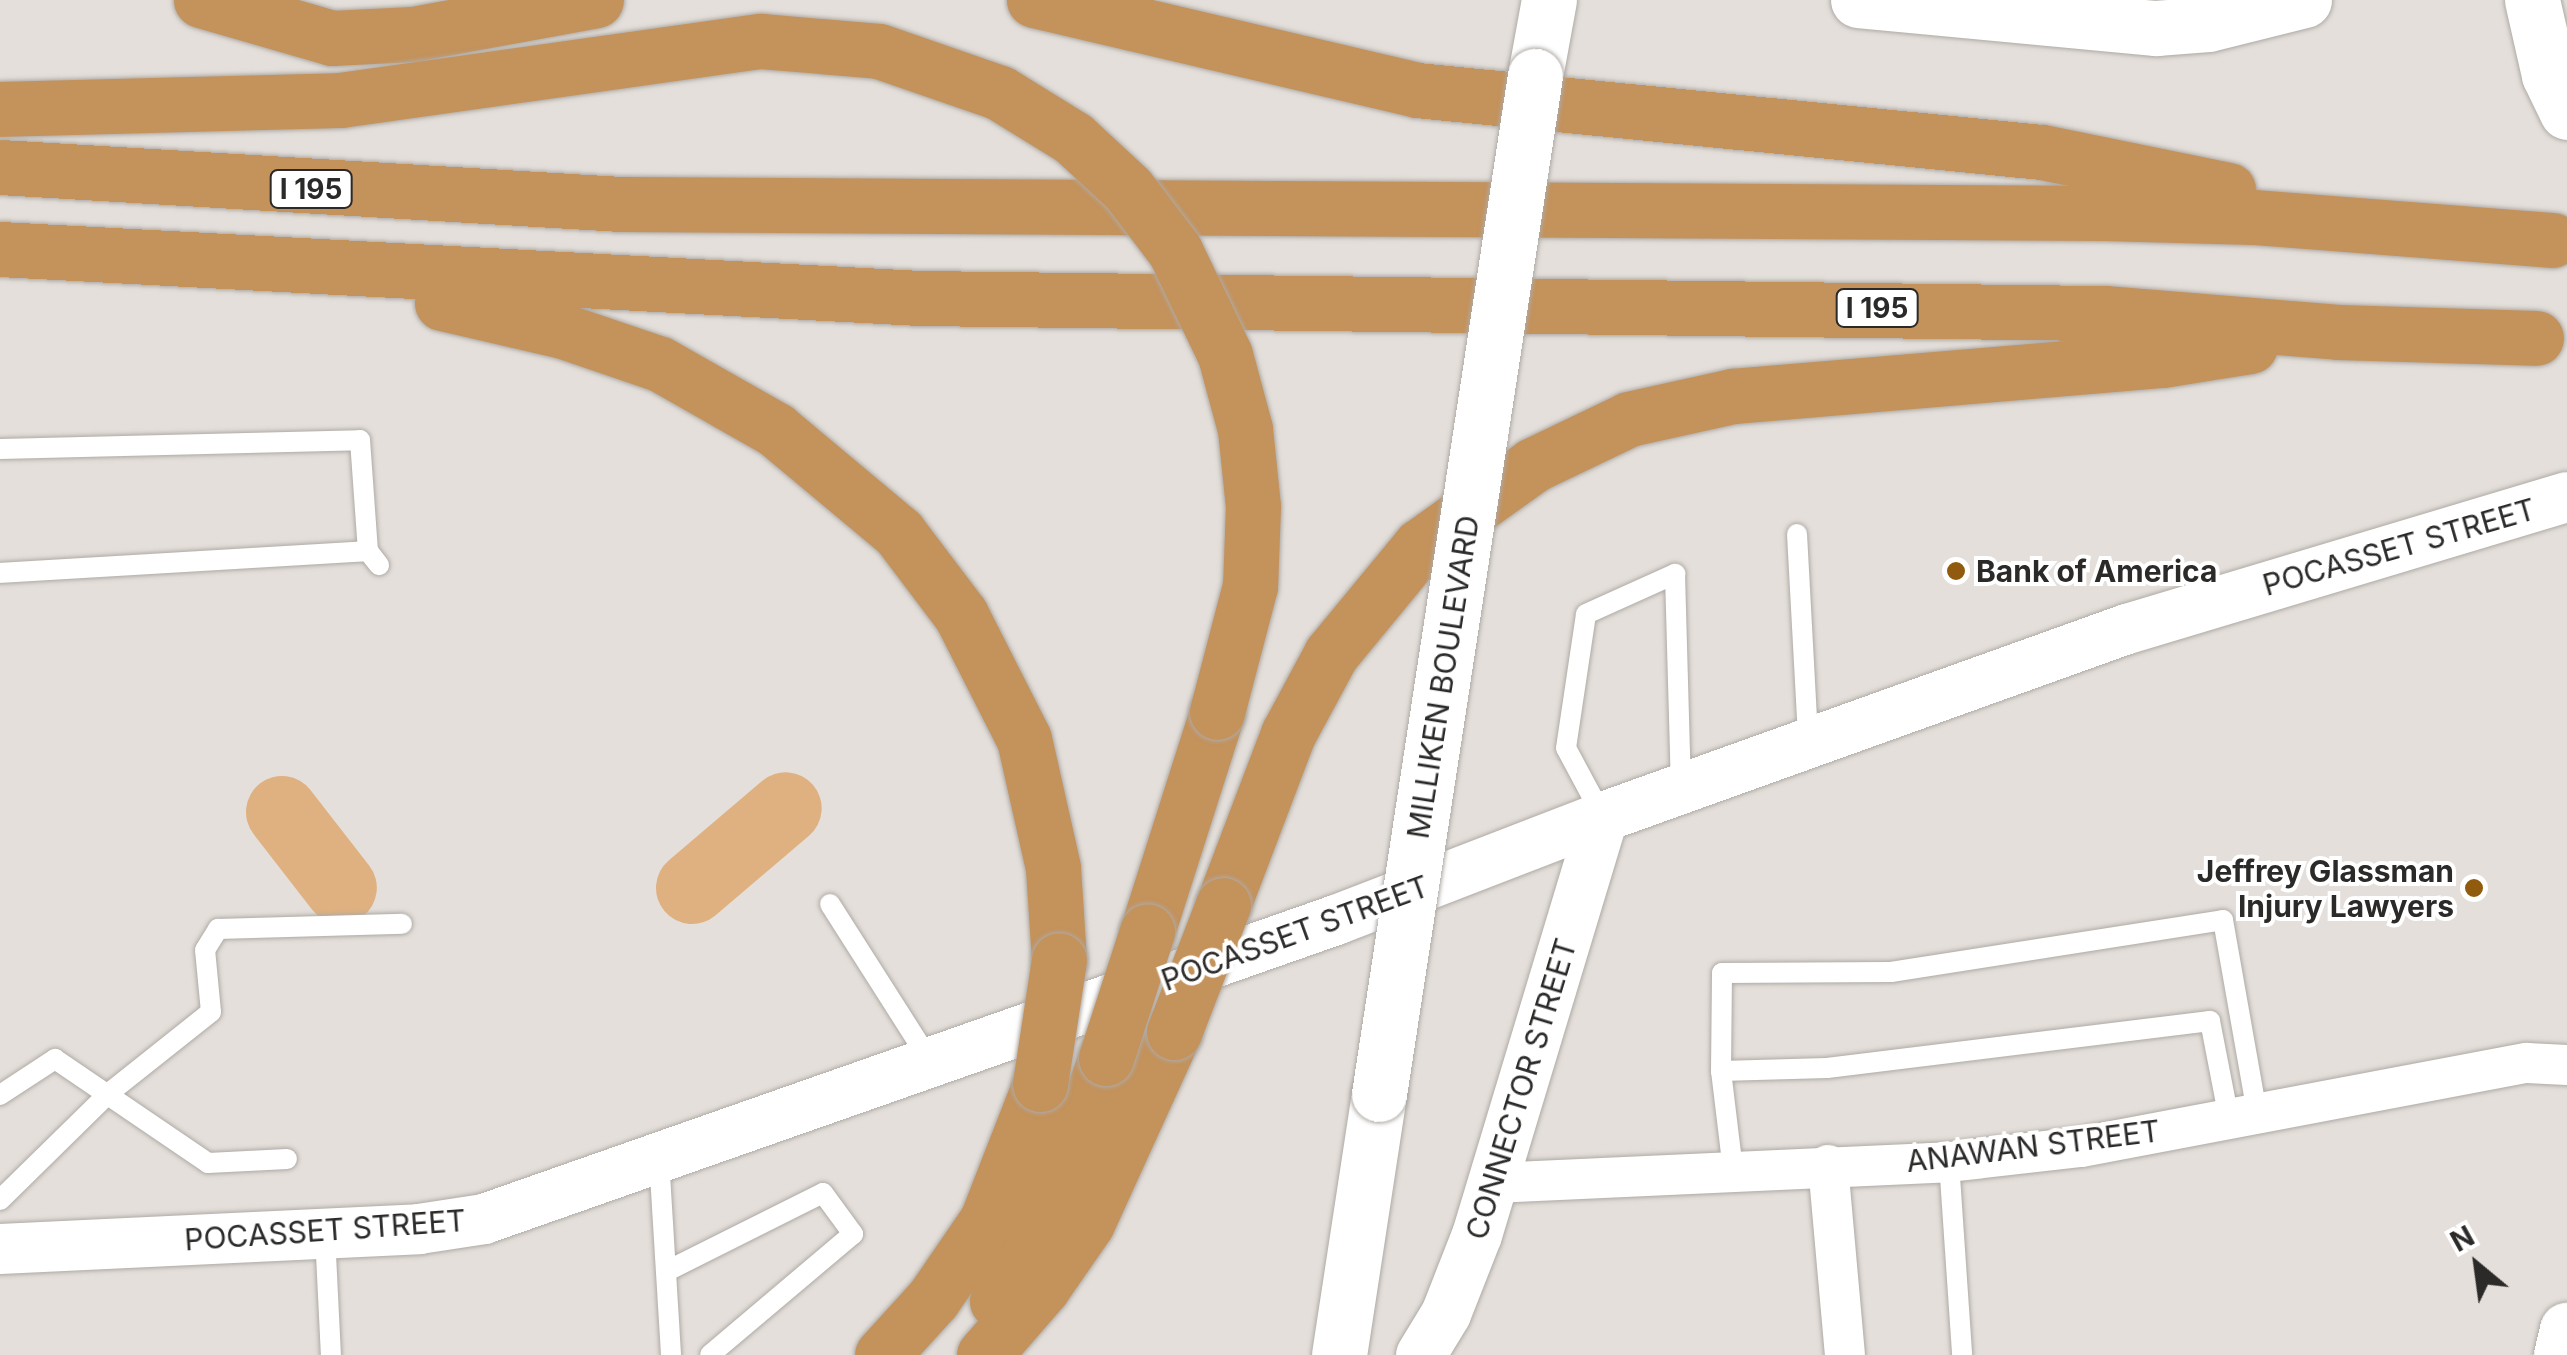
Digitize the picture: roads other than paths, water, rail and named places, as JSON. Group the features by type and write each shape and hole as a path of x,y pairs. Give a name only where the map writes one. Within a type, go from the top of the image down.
{"highway":[{"path":"219,7 332,38 369,37 596,0"},
{"path":"1034,0 1417,90 2042,152 2402,226"},
{"path":"0,110 340,100 760,41 878,51 1000,93 1072,138 1128,188 1175,251 1225,355 1245,429 1254,506 1250,586 1217,712 1106,1058 1031,1242 964,1355"},
{"name":"I 195","path":"0,167 622,204 2104,213 2402,226 2552,240"},
{"name":"I 195","path":"0,249 617,286 920,298 2067,312 2338,332 2536,338"},
{"path":"298,269 613,348 660,364 776,430 861,498 932,573 986,658 1024,739 1053,868 1059,960 1040,1084 987,1220 933,1299 882,1355"},
{"path":"984,1355 1042,1288 1087,1223 1174,1032 1288,734 1358,617 1452,519 1579,440 1629,419 1733,396 2162,360 2338,332"}],"main road":[{"name":"MILLIKEN BOULEVARD","path":"1338,1355 1549,0"},
{"path":"1873,1 1952,5 2169,28 2304,0"},
{"path":"2532,0 2548,74 2567,112"},
{"path":"2561,1355 2567,1330"}],"street":[{"name":"POCASSET STREET","path":"0,1249 325,1234 484,1219 1336,920 1603,816 2126,629 2567,497"},
{"name":"CONNECTOR STREET","path":"1422,1355 1457,1290 1493,1183 1603,816"},
{"name":"ANAWAN STREET","path":"1493,1183 1949,1162 2243,1116 2527,1063 2567,1065"},
{"path":"1828,1165 1845,1355"}],"lane":[{"path":"0,449 360,440 374,558 0,573"},
{"path":"1797,534 1808,742"},
{"path":"1603,816 1566,748 1586,614 1674,574 1681,789"},
{"path":"830,904 931,1063"},
{"path":"1734,1170 1721,1071 1722,973 1890,972 2223,920 2240,1017 2243,1116"},
{"path":"0,1200 110,1093 211,1012 205,950 218,929 402,924"},
{"path":"1721,1071 1827,1068 2240,1017"},
{"path":"2210,1021 2243,1116"},
{"path":"0,1096 54,1059 110,1093 208,1163 287,1159"},
{"path":"660,1158 670,1355"},
{"path":"1949,1162 1962,1355"},
{"path":"667,1271 823,1193 853,1234 710,1355"},
{"path":"325,1234 332,1355"}],"waterway":[{"path":"692,888 786,808"},
{"path":"282,812 341,888"}],"place":[{"name":"Bank of America","path":"1956,571"},
{"name":"Jeffrey Glassman Injury Lawyers","path":"2474,888"}]}
